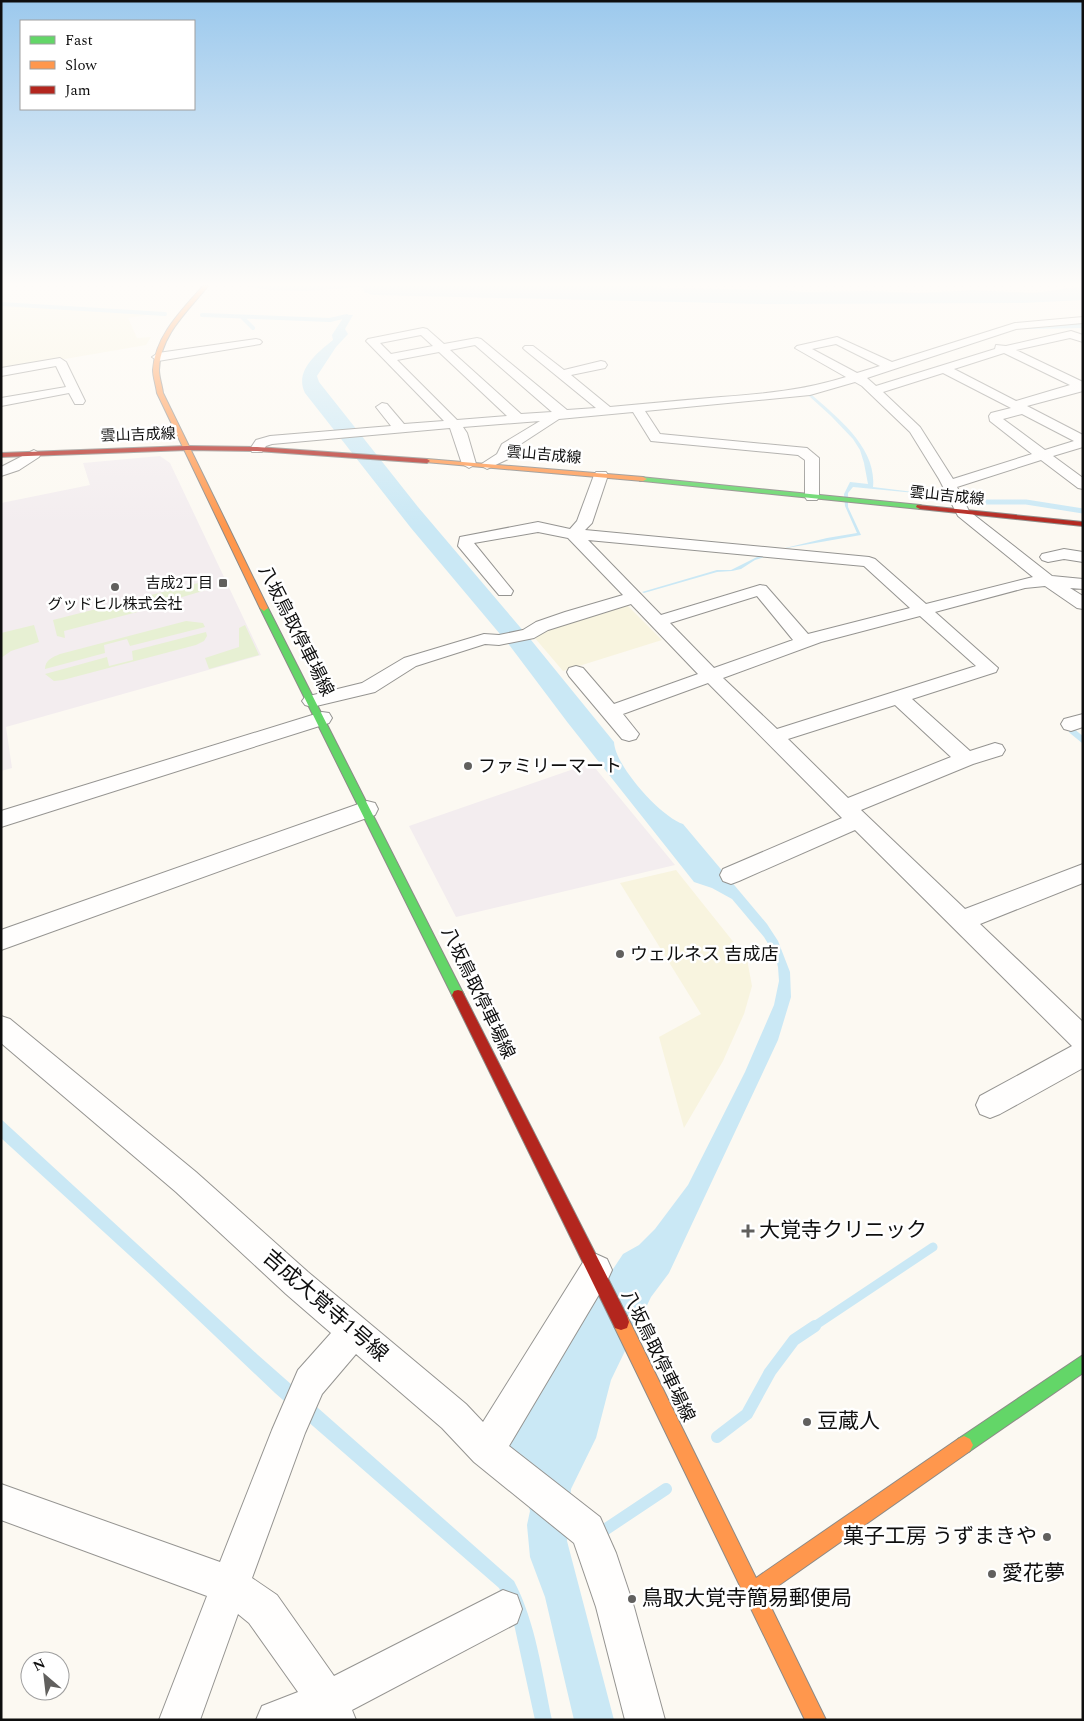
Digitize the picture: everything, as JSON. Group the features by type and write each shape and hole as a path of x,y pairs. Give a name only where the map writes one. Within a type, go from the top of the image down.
{"main road":[{"name":"八坂鳥取停車場線","path":"157,366 160,393 228,536 367,809 631,1340 816,1720"},
{"name":"雲山吉成線","path":"2,452 34,454 187,448 257,449 386,456 1083,524"},
{"path":"754,1591 1083,1362"}],"street":[{"path":"1,372 35,366"},
{"path":"1,402 76,395 62,366"},
{"path":"397,366 455,424 460,433 469,464"},
{"path":"461,366 518,419"},
{"path":"505,366 559,414"},
{"path":"552,366 606,410"},
{"path":"561,374 595,366"},
{"path":"835,366 874,390 916,430 949,485 963,513 1048,581 1083,604"},
{"path":"257,449 261,443 270,440 744,399 810,390 857,378 889,366"},
{"path":"874,390 948,366"},
{"path":"1040,366 1066,379 1082,382"},
{"path":"942,368 1083,441"},
{"path":"1082,382 996,416 997,421 1083,485"},
{"path":"382,407 402,430"},
{"path":"636,407 656,438 802,451 812,458 812,497"},
{"path":"487,465 503,456 507,447 559,414"},
{"path":"949,485 1083,441"},
{"path":"1,472 14,467 34,454"},
{"path":"573,534 584,523 601,476"},
{"path":"505,591 466,546 466,540 510,530 538,527 573,534 869,562 989,668 774,737"},
{"path":"573,534 712,677 1083,1040"},
{"path":"1048,557 1064,554 1083,557"},
{"path":"610,712 712,677 805,642 923,610 1024,584 1048,581 1083,584"},
{"path":"659,621 760,590 805,642"},
{"path":"1,819 317,710 368,688 418,659 484,639 499,640 528,634 542,626 571,616 636,597"},
{"path":"576,672 629,734"},
{"path":"899,698 966,759"},
{"path":"731,875 966,759 996,750"},
{"path":"1,940 367,809"},
{"path":"961,921 1083,873"},
{"name":"吉成大覚寺1号線","path":"5,1038 186,1182 353,1332 454,1416 486,1450 587,1530 597,1553 615,1607 645,1720"},
{"path":"990,1105 1083,1054"},
{"path":"486,1450 600,1278"},
{"path":"179,1720 289,1430 310,1382 353,1332"},
{"path":"1,1502 230,1585 263,1609 318,1686 331,1711"},
{"path":"276,1720 331,1711 503,1609"}],"shaded area":[{"path":"1,366 22,366 1,370"},
{"name":"グッドヒル株式会社","path":"160,456 170,463 261,655 6,727 12,768 1,771 1,503 90,485 83,463"},
{"path":"624,602 662,640 563,671 534,637 537,632"},
{"path":"591,763 675,865 456,917 409,826"},
{"path":"676,870 747,959 752,986 744,1014 723,1061 684,1128 659,1037 701,1014 620,883"}],"green space":[{"path":"202,582 206,590 179,598 180,601 64,631 65,638 57,636 53,620"},
{"path":"186,621 203,623 205,627 130,646 127,639 104,645 105,653 45,669 48,661 60,654"},
{"path":"34,625 39,642 11,651 1,658 1,633"},
{"path":"245,625 259,655 209,669 205,658 239,647 239,628"},
{"path":"206,632 207,636 204,641 196,645 63,680 54,681 45,674 107,657 109,666 133,660 132,651"}],"water":[{"path":"307,366 323,366 317,376 319,382 418,507 531,640 614,742 616,752 630,777 663,812 683,824 767,924 778,941 790,972 791,997 778,1040 669,1273 651,1297 611,1380 596,1438 571,1489 567,1541 614,1720 574,1720 545,1597 530,1557 527,1525 530,1511 509,1444 580,1319 623,1254 639,1245 655,1229 688,1185 745,1072 774,1005 779,981 778,967 775,955 764,937 732,899 712,888 694,882 568,723 510,646 411,528 305,393 302,377"},
{"path":"812,395 844,424 862,447 869,459 873,473 873,487 946,496 853,487 848,493 848,507 861,535 781,549 857,533 845,506 844,494 850,482 868,484 860,450 853,439 809,396"},
{"path":"761,555 768,556 755,560 741,569 717,572 642,592 717,570 731,570"},
{"path":"1,1119 258,1355 514,1581 522,1597 533,1631 552,1720 535,1720 512,1615 499,1588 275,1393 152,1276 1,1138"}],"waterway":[{"path":"973,499 986,502 1026,502 1083,511"},
{"path":"1072,731 1083,740"},
{"path":"813,1327 933,1247"},
{"path":"717,1437 747,1414 770,1372 794,1340 815,1326"},
{"path":"606,1529 666,1489"}],"traffic: fast":[{"path":"643,479 920,507"},
{"path":"264,608 458,995"},
{"path":"964,1445 1083,1363"}],"traffic: slow":[{"path":"157,366 156,375 160,393 264,608"},
{"path":"427,461 643,479"},
{"path":"621,1322 816,1720"},
{"path":"754,1591 964,1445"}],"traffic: jam":[{"path":"1,455 187,448 257,449 427,461"},
{"path":"920,507 1083,524"},
{"path":"458,995 621,1322"}],"place":[{"name":"吉成2丁目","path":"223,583"},
{"name":"グッドヒル株式会社","path":"115,587"},
{"name":"ファミリーマート","path":"468,766"},
{"name":"ウェルネス 吉成店","path":"620,954"},
{"name":"大覚寺クリニック","path":"748,1231"},
{"name":"豆蔵人","path":"807,1422"},
{"name":"菓子工房 うずまきや","path":"1047,1537"},
{"name":"愛花夢","path":"992,1574"},
{"name":"鳥取大覚寺簡易郵便局","path":"632,1599"}]}
